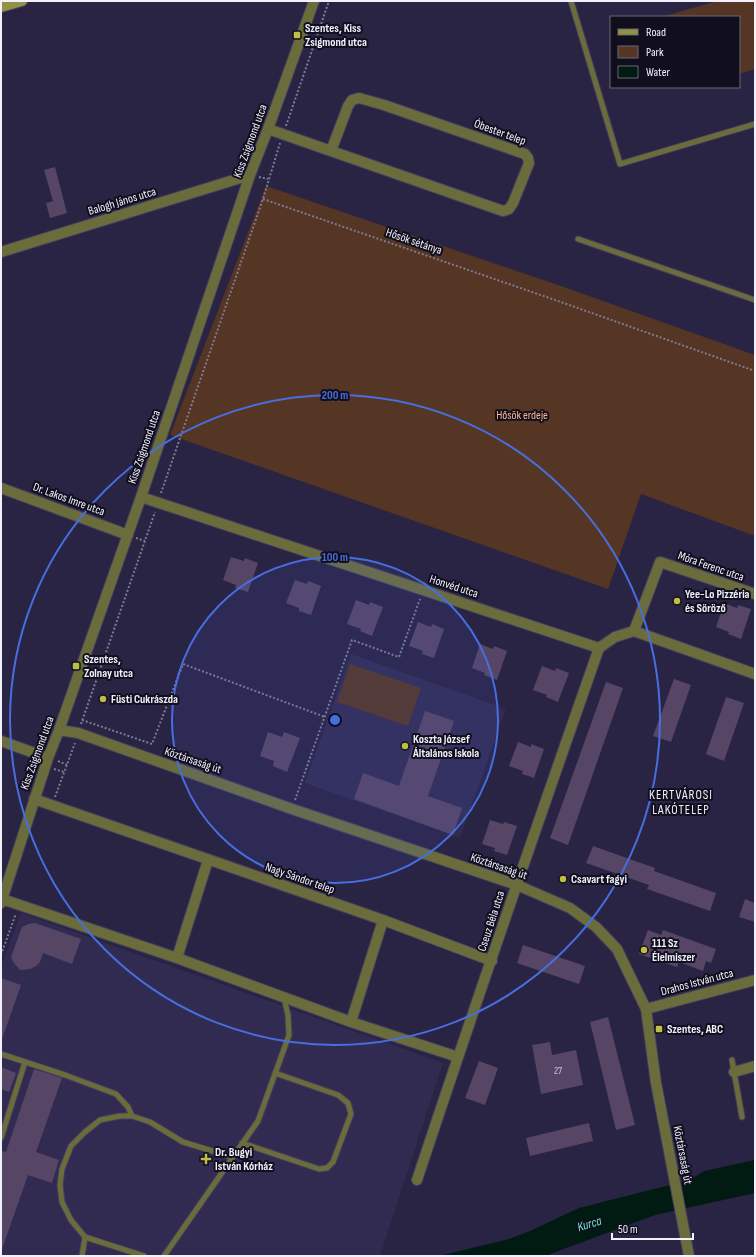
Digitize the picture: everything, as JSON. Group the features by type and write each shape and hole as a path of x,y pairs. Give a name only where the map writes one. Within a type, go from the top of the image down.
{"street":[{"path":"1,7 21,1"},
{"name":"Kiss Zsigmond utca","path":"4,901 34,799 48,758 142,497 250,175 314,1"},
{"name":"Óbester telep","path":"268,129 283,134 331,151 503,211 509,209 513,203 529,163 525,154 359,98 352,100 348,106 331,151"},
{"name":"Balogh János utca","path":"1,252 250,175"},
{"name":"Dr. Lakos Imre utca","path":"1,488 128,535"},
{"name":"Honvéd utca","path":"142,497 599,648"},
{"name":"Móra Ferenc utca","path":"634,631 660,562 755,594"},
{"path":"599,648 616,637 634,631 755,674"},
{"name":"Cseuz Béla utca","path":"417,1180 492,961 516,885 599,648"},
{"name":"Köztársaság út","path":"59,730 78,733 292,809 516,885 570,908 596,927 617,949 646,1009 656,1083 689,1256"},
{"path":"1,741 48,758"},
{"name":"Nagy Sándor telep","path":"34,799 384,920 492,961"},
{"path":"177,958 208,860"},
{"path":"4,901 177,958 351,1022 458,1057"},
{"path":"351,1022 384,920"},
{"name":"Drahos István utca","path":"646,1009 755,980"},
{"path":"734,1072 755,1066"}],"lane":[{"path":"571,1 620,164 755,124"},
{"path":"578,239 755,300"},
{"path":"164,1256 258,1121 289,1035 288,1015 284,998"},
{"path":"1,1054 116,1094 128,1107 132,1116"},
{"path":"732,1060 742,1117"},
{"path":"1,1138 25,1062"},
{"path":"242,1143 319,1169 327,1168 333,1162 351,1114 348,1103 338,1095 275,1073"},
{"path":"144,1256 85,1237 71,1220 62,1202 60,1185 62,1169 71,1146 100,1120 120,1116 132,1116 150,1122 183,1142 232,1157"},
{"path":"82,1256 85,1237"}],"path":[{"path":"48,804 54,798 78,733 155,513 156,502 162,490 263,199 283,134 329,1"},
{"name":"Hősök sétánya","path":"263,199 755,371"},
{"path":"292,809 352,640 399,657 423,590"},
{"path":"82,720 152,744 183,664 325,717"},
{"path":"1,955 15,916 4,901"}],"shaded area":[{"name":"Koszta József Általános Iskola","path":"351,654 506,709 460,838 305,783"},
{"name":"Dr. Bugyi István Kórház","path":"21,913 443,1063 380,1256 1,1256 1,966"}],"green space":[{"path":"717,1 755,1 755,69 740,74 740,16 664,16"},
{"name":"Hősök erdeje","path":"266,186 561,286 755,355 755,536 641,494 608,589 170,435"},
{"path":"350,664 421,688 408,726 337,702"}],"water":[{"name":"Kurca","path":"755,1160 755,1193 655,1215 545,1256 439,1256 509,1239 579,1208 690,1180 704,1171"}],"building":[{"path":"55,167 67,213 50,218 46,203 53,201 44,170"},
{"path":"231,557 244,561 245,558 258,563 248,592 235,588 236,585 223,580"},
{"path":"295,580 307,584 308,581 321,586 311,615 299,611 299,608 286,603"},
{"path":"356,600 369,605 370,602 383,607 372,636 360,631 361,629 347,624"},
{"path":"724,603 737,608 738,605 751,609 741,639 716,627"},
{"path":"418,622 431,627 432,624 444,629 434,658 422,654 423,651 409,646"},
{"path":"480,644 493,649 494,646 507,651 497,680 472,668"},
{"path":"542,666 555,671 556,668 569,673 558,702 546,697 547,695 533,690"},
{"path":"674,679 691,685 671,742 653,736"},
{"path":"606,682 623,688 568,845 550,838"},
{"path":"726,697 744,703 724,761 706,754"},
{"path":"425,711 454,721 428,796 462,808 453,835 354,799 363,773 399,786"},
{"path":"268,732 282,737 284,732 300,738 287,772 273,766 274,761 260,756"},
{"path":"518,742 531,747 531,744 544,749 534,778 522,774 523,771 509,766"},
{"path":"490,820 517,826 507,855 494,851 495,848 482,844"},
{"path":"593,846 655,868 654,871 716,893 710,911 647,889 649,885 586,863"},
{"path":"745,899 755,903 755,922 739,917"},
{"path":"35,923 81,939 72,964 43,953 40,962 36,966 30,969 20,970 11,957 22,927"},
{"path":"648,930 661,935 663,930 716,949 711,963 706,961 703,971 679,962 677,967 639,954"},
{"path":"523,945 585,966 579,984 517,963"},
{"path":"1,978 21,985 2,1039 1,1039"},
{"path":"608,1017 635,1125 616,1130 590,1022"},
{"path":"550,1042 552,1055 576,1050 583,1085 541,1094 532,1045"},
{"path":"479,1061 498,1068 485,1105 465,1098"},
{"path":"1,1067 16,1073 9,1092 1,1089"},
{"path":"34,1069 62,1078 36,1152 59,1160 52,1183 28,1175 1,1249 1,1151 6,1152"},
{"path":"589,1123 593,1141 530,1156 526,1138"}],"place":[{"name":"Szentes, Kiss Zsigmond utca","path":"297,35"},
{"name":"Yee-Lo Pizzéria és Söröző","path":"677,601"},
{"name":"Szentes, Zolnay utca","path":"76,666"},
{"name":"Füsti Cukrászda","path":"103,699"},
{"name":"Koszta József Általános Iskola","path":"405,746"},
{"name":"Csavart fagyi","path":"563,879"},
{"name":"111 Sz Élelmiszer","path":"644,950"},
{"name":"Szentes, ABC","path":"659,1029"},
{"name":"Dr. Bugyi István Kórház","path":"206,1159"}],"district":[{"name":"KERTVÁROSI LAKÓTELEP","path":"681,802"}]}
